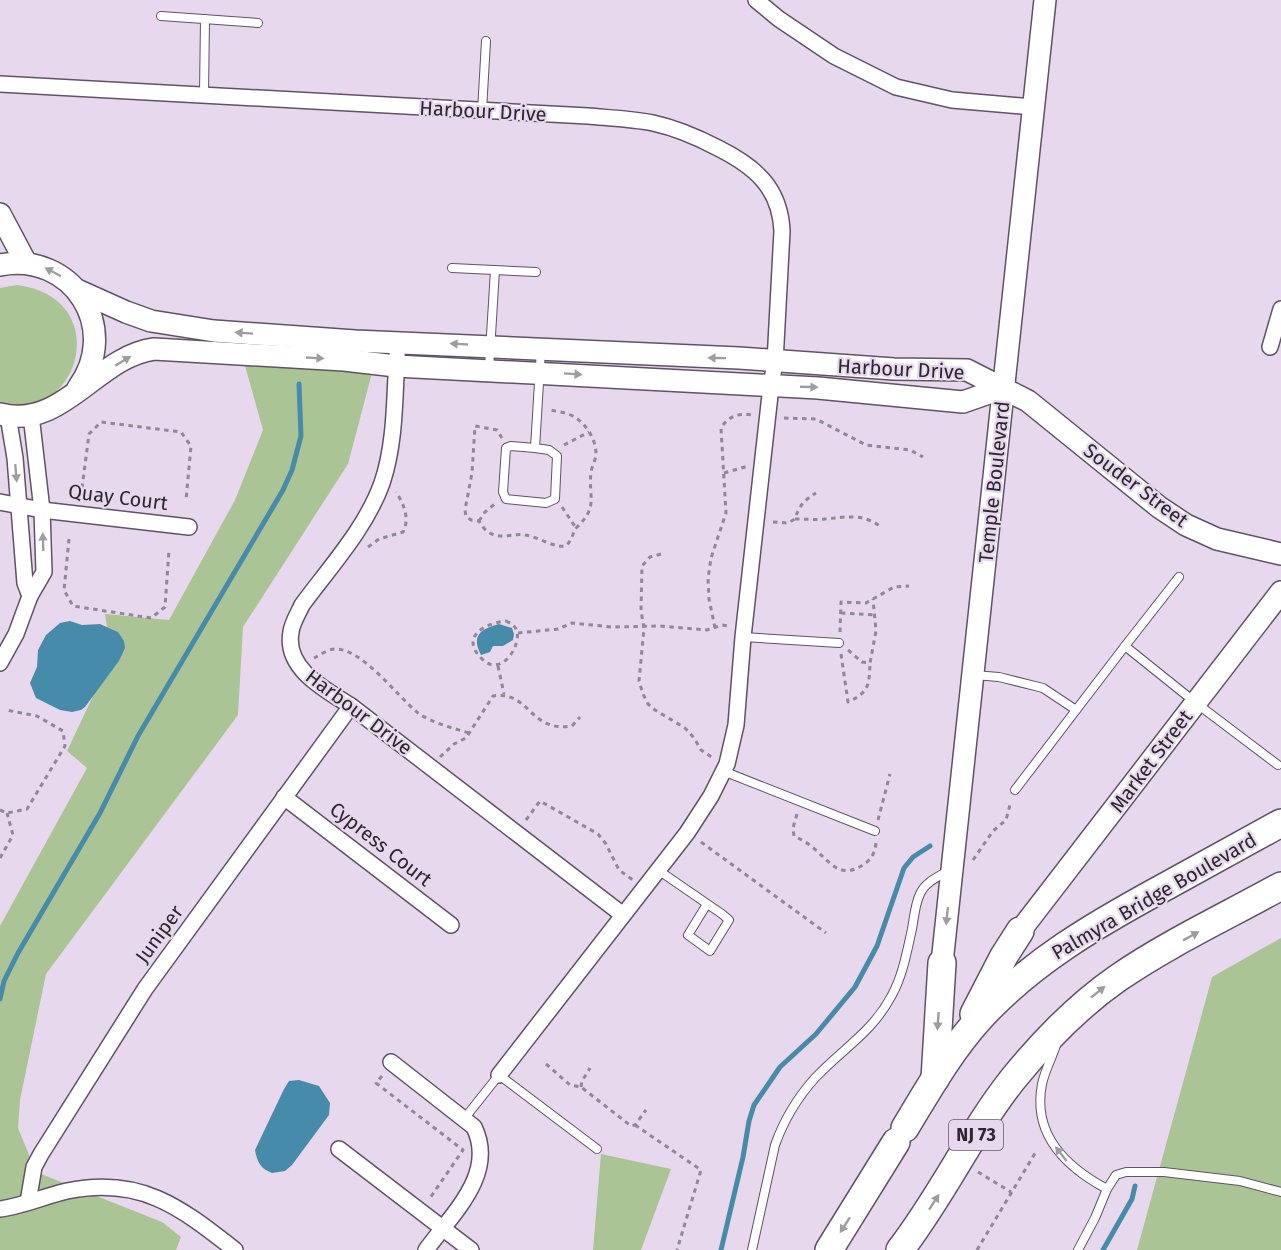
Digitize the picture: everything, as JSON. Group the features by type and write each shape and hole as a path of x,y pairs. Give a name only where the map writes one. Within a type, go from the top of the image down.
{"highway":[{"name":"Palmyra Bridge Boulevard","path":"829,1250 934,1080 961,1042 1000,998 1058,949 1139,901 1281,823"},
{"path":"1251,902 1281,877"},
{"name":"NJ 73","path":"900,1250 931,1207 1011,1081 1096,993 1139,964 1281,886"},
{"path":"961,1042 990,982 1020,931"},
{"path":"934,1080 942,963"}],"street":[{"path":"756,0 779,19 834,56 896,87 952,100 1033,107"},
{"name":"Temple Boulevard","path":"942,963 960,868 973,675 1045,0"},
{"name":"Harbour Drive","path":"0,84 588,116 653,123 680,130 707,141 742,160 764,180 772,192 781,217 775,362 743,637 736,725 725,767 711,796 687,833 499,1075"},
{"path":"0,214 26,263"},
{"path":"0,265 26,263 50,270 64,278 86,303 92,318 94,349 85,379 74,393"},
{"name":"Harbour Drive","path":"76,290 126,312 210,341 396,366 818,388 963,402 1003,388"},
{"path":"1270,347 1281,309"},
{"name":"Harbour Drive","path":"4,415 31,415 54,408 129,357 147,350 210,341 398,342 894,369 967,370 1003,388"},
{"name":"Harbour Drive","path":"398,342 391,439 383,477 369,511 302,606 296,618 291,632 291,643 299,666 316,683 351,706 623,915"},
{"path":"892,394 894,369"},
{"name":"Souder Street","path":"1003,388 1028,401 1159,507 1186,525 1217,539 1281,555"},
{"path":"4,415 15,458 25,583 30,596"},
{"path":"0,663 16,634 30,596 44,572 42,510 31,415"},
{"name":"Quay Court","path":"0,502 42,510 189,527"},
{"name":"Market Street","path":"1020,931 1281,592"},
{"path":"0,631 16,634"},
{"name":"Juniper","path":"28,1202 34,1167 145,989 351,706"},
{"name":"Cypress Court","path":"284,797 451,925"},
{"path":"391,1062 474,1127 481,1140 479,1170 474,1185 426,1250"},
{"path":"339,1149 471,1250"},
{"path":"0,1209 86,1188 108,1186 130,1188 171,1205 235,1250"}],"lane":[{"path":"161,16 258,23"},
{"path":"204,94 205,20"},
{"path":"482,111 486,41"},
{"path":"452,268 536,272"},
{"path":"489,370 495,270"},
{"path":"535,448 541,349"},
{"path":"511,446 535,448 554,452 558,462 555,499 546,503 506,499 503,492 506,448 511,446"},
{"path":"1015,790 1179,577"},
{"path":"743,637 840,643"},
{"path":"1125,646 1278,765"},
{"path":"973,675 999,677 1043,688 1076,710"},
{"path":"725,767 875,831"},
{"path":"752,1250 775,1145 781,1128 814,1078 872,1026 882,1012 902,972 920,893 932,880 960,868"},
{"path":"658,870 707,904 729,920 710,951 688,935 707,904"},
{"path":"1062,1026 1042,1087 1041,1100 1046,1126 1062,1157 1086,1178 1107,1189"},
{"path":"499,1075 597,1149"},
{"name":"Harbour Drive","path":"464,1119 499,1075"},
{"path":"1078,1250 1107,1189 1116,1175 1126,1172 1148,1170 1240,1181 1281,1192"}],"path":[{"path":"508,447 497,430 475,426 466,516 471,520 479,521 496,536 524,534 559,547 566,546 573,539 576,528 588,516 592,505 591,470 596,454 585,424 569,414 538,408"},
{"path":"715,628 709,599 708,579 711,558 726,513 722,428 725,422 733,416 743,413 758,415"},
{"path":"779,417 816,419 866,445 910,450 923,457"},
{"path":"82,488 89,434 101,422 181,432 191,446 186,500"},
{"path":"554,452 573,439 589,432"},
{"path":"723,473 762,462"},
{"path":"343,549 362,549 379,538 404,532 407,524 401,499 394,487 383,477"},
{"path":"795,519 798,507 816,493"},
{"path":"479,521 485,512 505,496"},
{"path":"555,499 576,528"},
{"path":"756,520 788,523 795,519 823,520 858,516 881,527"},
{"path":"69,540 64,590 72,606 152,618 165,607 169,550"},
{"path":"661,554 650,558 642,566 641,610 644,628 639,681 648,704 669,720 685,728 701,750 725,767"},
{"path":"873,599 876,631 870,663 869,686 859,697 848,702 840,643 841,602 866,603 873,599 894,587 909,586"},
{"path":"842,613 875,615"},
{"path":"506,621 512,623 518,633 507,659 497,666 486,663 478,656 473,644 474,637 477,632 491,623 506,621"},
{"path":"518,633 558,629 572,623 612,627 660,626 707,630 722,625 735,627 734,636 743,637"},
{"path":"840,643 861,662 870,663"},
{"path":"299,666 331,649 353,654 384,678 396,693 420,714 446,726 470,733"},
{"path":"497,666 504,694"},
{"path":"432,768 453,744 466,738 493,696 504,694 514,697 534,716 551,726 572,726 580,717"},
{"path":"0,810 7,813 27,809 65,746 63,731 37,716 6,710"},
{"path":"798,811 793,828 795,836 812,846 829,864 840,870 858,869 872,858 876,846 875,831 890,774"},
{"path":"960,868 1006,820 1015,790"},
{"path":"517,834 540,801 598,834 606,844 619,870 644,889"},
{"path":"0,858 14,835 7,813"},
{"path":"687,833 826,933"},
{"path":"391,1062 376,1083 463,1150 421,1212"},
{"path":"546,1064 570,1086 581,1087 631,1126 635,1125 701,1170 677,1250"},
{"path":"581,1087 582,1080 590,1068"},
{"path":"635,1125 646,1110"},
{"path":"977,1250 1037,1150"},
{"path":"978,1172 1011,1192"}],"green space":[{"path":"17,285 48,295 68,312 76,335 75,358 66,380 50,397 27,405 0,402 0,288"},
{"path":"244,362 373,369 348,464 243,627 238,715 46,974 20,1100 18,1128 36,1172 162,1222 181,1237 176,1250 0,1250 0,926 87,768 67,751 94,694 119,661 124,646 118,632 107,627 105,614 169,620 235,500 263,430"},
{"path":"1281,938 1281,1250 1137,1250 1212,977"},
{"path":"601,1154 671,1169 641,1250 593,1250"}],"water":[{"path":"70,621 82,625 100,624 118,632 124,641 125,648 119,661 85,707 72,712 60,710 36,698 30,683 37,667 38,650 46,635 60,623"},
{"path":"499,624 512,628 513,640 503,646 493,646 490,652 481,655 477,643 479,634"},
{"path":"299,1080 319,1086 330,1103 329,1115 292,1165 285,1171 272,1173 260,1164 255,1150 289,1081"}],"waterway":[{"path":"0,999 4,981 18,953 100,813 138,736 283,490 292,470 301,436 299,384"},
{"path":"721,1250 754,1105 780,1067 816,1034 855,987 877,946 904,868 913,857 930,846"},
{"path":"1103,1250 1132,1199 1135,1186"}]}
